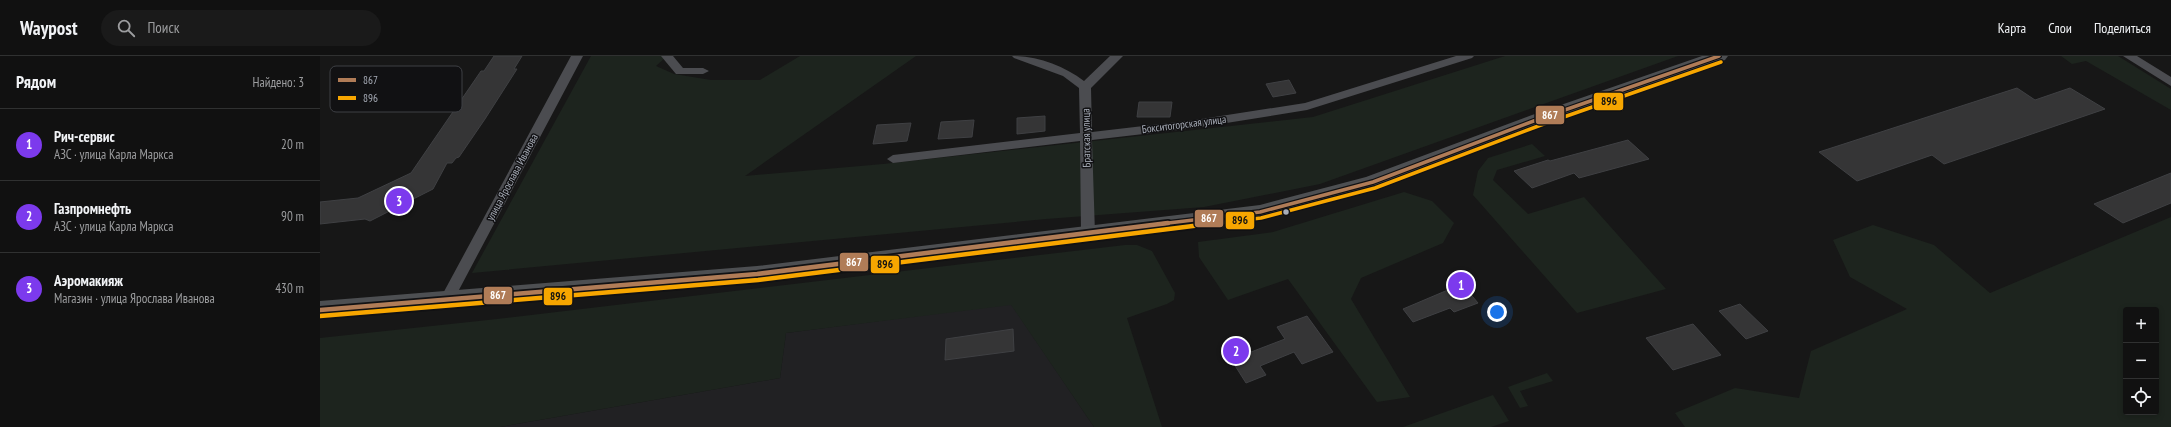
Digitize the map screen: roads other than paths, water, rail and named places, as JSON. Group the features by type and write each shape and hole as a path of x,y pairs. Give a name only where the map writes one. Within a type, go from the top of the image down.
{"main road":[{"path":"320,310 758,274 1260,212 1373,182 1539,118 1719,56"}],"street":[{"name":"улица Ярослава Иванова","path":"447,299 577,56"},
{"path":"667,56 667,58 680,72 703,71"},
{"path":"1018,56 1066,74 1085,87 1117,56"},
{"name":"Бокситогорская улица","path":"893,159 1195,124 1307,106 1468,56"},
{"path":"2129,56 2171,82"},
{"name":"Братская улица","path":"1085,87 1088,234"}],"place":[{"name":"Аэромакияж","path":"399,201"},
{"name":"Рич-сервис","path":"1461,285"},
{"name":"Газпромнефть","path":"1236,351"}]}
